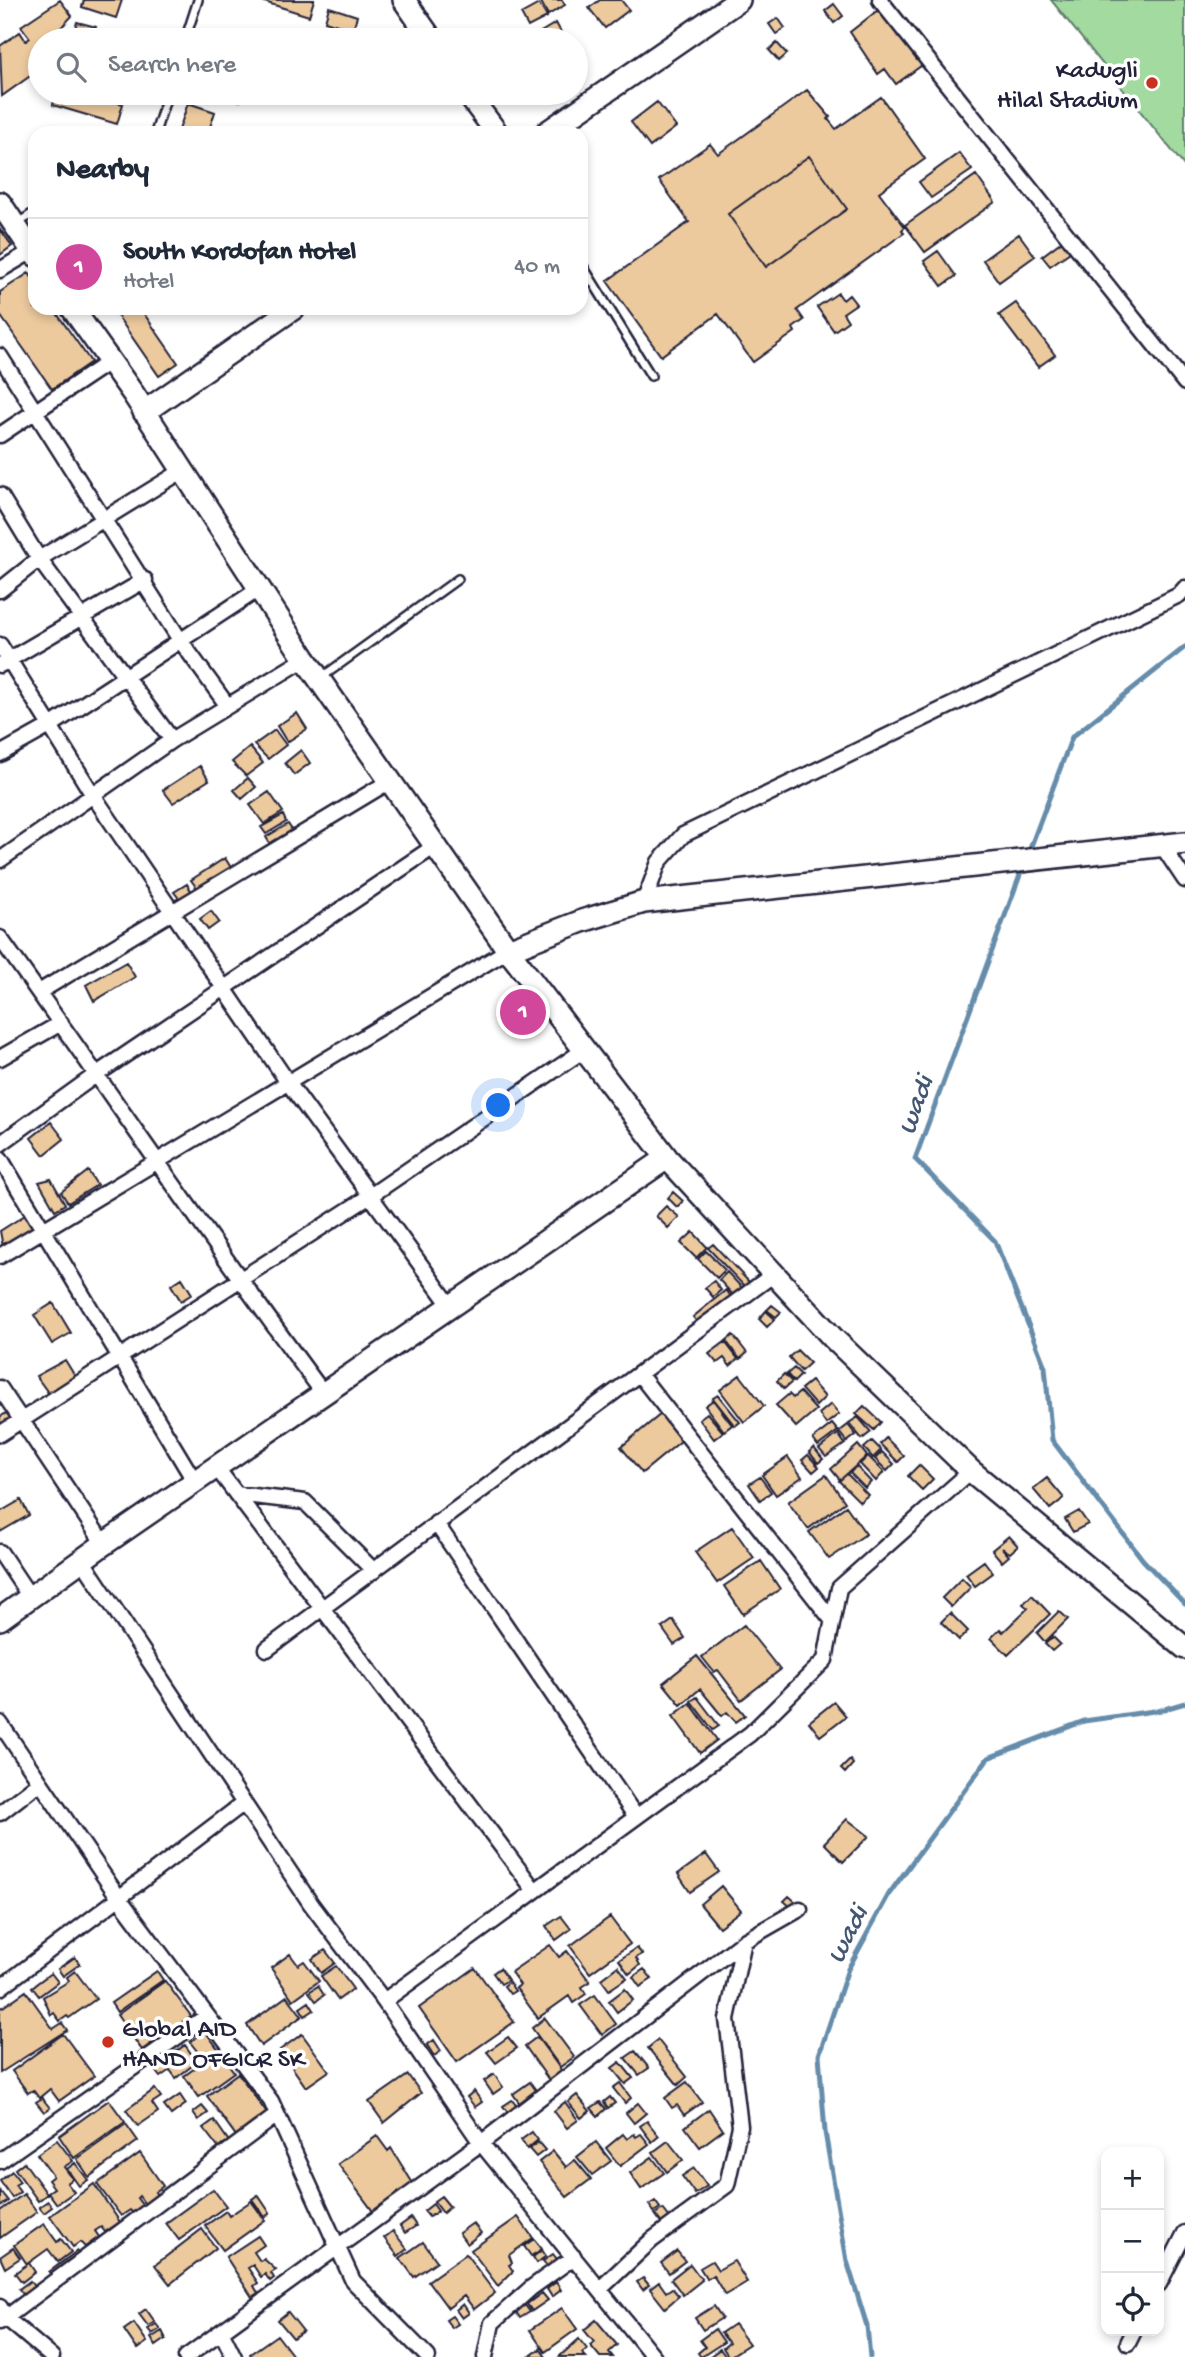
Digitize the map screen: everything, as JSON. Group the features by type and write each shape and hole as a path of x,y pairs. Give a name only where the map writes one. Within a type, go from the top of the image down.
{"street":[{"path":"404,0 424,28"},
{"path":"588,104 739,0"},
{"path":"880,0 1185,383"},
{"path":"476,105 492,126"},
{"path":"556,126 587,105"},
{"path":"0,203 28,244"},
{"path":"0,270 28,256"},
{"path":"77,315 144,412 319,680 435,846 508,950 667,1158 833,1338 971,1471 1143,1616 1185,1648"},
{"path":"144,412 283,315"},
{"path":"0,357 145,580 180,640 227,705"},
{"path":"0,435 109,362"},
{"path":"0,590 40,559 182,471"},
{"path":"0,495 79,615 172,740"},
{"path":"4,662 79,615 145,580"},
{"path":"644,902 659,862 683,835 1179,595 1185,588"},
{"path":"0,754 127,677 259,589"},
{"path":"0,645 4,662 50,726 93,795 289,1084 452,1308"},
{"path":"0,860 172,740 305,659"},
{"path":"39,992 390,781"},
{"path":"0,1256 508,950 582,920 644,902 1185,843"},
{"path":"1161,844 1185,880"},
{"path":"0,1144 97,1074 435,846"},
{"path":"0,938 158,1160 239,1280 324,1394"},
{"path":"0,1058 61,1023"},
{"path":"0,1434 370,1196 584,1050"},
{"path":"0,1158 41,1231 195,1482"},
{"path":"0,1619 104,1544 452,1308 667,1158"},
{"path":"267,1648 774,1274"},
{"path":"639,1374 832,1620"},
{"path":"0,1388 19,1421 104,1544"},
{"path":"216,1467 535,1891"},
{"path":"384,2001 750,1734 825,1660 839,1588 971,1471"},
{"path":"236,1494 304,1502 374,1571"},
{"path":"436,1523 636,1817"},
{"path":"0,1552 30,1597"},
{"path":"82,1560 311,1904 384,2001 481,2143 601,2288 653,2357"},
{"path":"0,1723 120,1898 271,2102 353,2281 428,2357"},
{"path":"0,1813 40,1782"},
{"path":"0,1988 244,1803"},
{"path":"186,2357 481,2143 744,1941 800,1909"},
{"path":"601,2288 652,2239 727,2185 740,2126 727,2020 744,1941"},
{"path":"0,2161 207,2016"},
{"path":"52,2357 2,2315 277,2115"},
{"path":"1164,2274 1185,2233"},
{"path":"485,2357 492,2323 574,2257"},
{"path":"222,2333 234,2357"}],"lane":[{"path":"189,28 198,0"},
{"path":"157,126 164,105"},
{"path":"15,225 28,217"},
{"path":"588,274 651,376"},
{"path":"319,680 458,579"}],"green space":[{"name":"Kadugli Hilal Stadium","path":"1051,0 1185,0 1185,167"}],"building":[{"path":"60,0 72,16 61,28 28,28 28,35 21,26"},
{"path":"84,0 122,0 116,18 82,7"},
{"path":"258,0 314,0 309,16"},
{"path":"562,0 565,5 548,15 541,2"},
{"path":"600,0 621,0 629,10 605,28 589,8"},
{"path":"539,4 547,17 528,27 521,14"},
{"path":"834,4 843,16 834,23 825,11"},
{"path":"329,7 357,16 354,28 325,21"},
{"path":"882,7 925,63 896,84 885,69 878,74 850,32"},
{"path":"778,18 785,28 776,34 769,24"},
{"path":"77,22 96,27 96,28 75,28"},
{"path":"20,32 26,41 28,40 28,78 2,96 0,46"},
{"path":"777,43 787,54 779,61 769,50"},
{"path":"807,90 830,117 828,119 836,129 881,97 925,159 879,192 905,227 902,230 904,233 797,310 804,320 793,328 795,332 753,362 718,314 661,356 607,281 689,222 659,180 710,144 718,154","holes":["809,156 847,209 766,267 728,214"]},
{"path":"657,102 676,127 650,147 631,122"},
{"path":"53,105 123,105 117,124"},
{"path":"187,105 215,112 210,126 180,126"},
{"path":"959,153 972,170 931,198 919,182"},
{"path":"809,156 847,209 766,267 728,214"},
{"path":"976,175 995,202 925,252 905,225"},
{"path":"0,229 12,246 0,255"},
{"path":"1019,234 1035,256 999,282 983,260"},
{"path":"1062,241 1070,252 1050,266 1042,256"},
{"path":"938,251 956,276 942,286 924,261"},
{"path":"28,274 28,315 58,315 91,362 52,389 0,315 0,292"},
{"path":"838,293 843,300 849,295 856,304 843,313 848,321 834,331 817,307"},
{"path":"1016,303 1055,355 1038,367 999,315"},
{"path":"117,315 145,315 178,363 159,376"},
{"path":"297,713 307,729 287,742 277,726"},
{"path":"275,730 286,745 268,759 254,745"},
{"path":"250,747 263,763 246,776 232,762"},
{"path":"301,750 310,763 294,775 285,763"},
{"path":"200,766 209,780 173,803 163,790"},
{"path":"248,778 256,787 242,799 234,790"},
{"path":"269,792 283,812 264,824 250,805"},
{"path":"283,815 286,822 266,834 261,827"},
{"path":"288,824 294,833 272,847 266,837"},
{"path":"225,858 233,871 199,891 191,880"},
{"path":"187,884 193,894 181,901 174,892"},
{"path":"211,911 219,922 208,930 200,919"},
{"path":"126,962 135,977 94,1001 86,985"},
{"path":"51,1122 64,1139 44,1155 31,1138"},
{"path":"88,1171 97,1185 68,1203 61,1192"},
{"path":"51,1179 65,1204 55,1210 39,1182"},
{"path":"673,1192 683,1201 677,1207 668,1198"},
{"path":"666,1206 679,1217 668,1228 656,1216"},
{"path":"25,1215 34,1227 3,1247 0,1231"},
{"path":"693,1232 707,1247 696,1258 681,1243"},
{"path":"713,1244 750,1283 745,1287 708,1248"},
{"path":"706,1251 725,1270 717,1278 698,1259"},
{"path":"727,1272 744,1290 736,1298 719,1280"},
{"path":"182,1278 192,1294 181,1301 171,1285"},
{"path":"714,1281 721,1290 713,1297 705,1288"},
{"path":"726,1290 733,1299 700,1326 693,1317"},
{"path":"53,1303 71,1333 52,1344 34,1315"},
{"path":"772,1305 781,1312 776,1317 767,1310"},
{"path":"766,1311 775,1319 767,1327 759,1319"},
{"path":"733,1335 747,1353 740,1359 726,1341"},
{"path":"725,1342 738,1359 730,1366 724,1358 717,1363 709,1354"},
{"path":"797,1350 810,1363 801,1371 789,1357"},
{"path":"65,1360 78,1381 52,1398 36,1376"},
{"path":"794,1368 801,1375 794,1382 787,1374"},
{"path":"784,1374 792,1382 784,1389 777,1381"},
{"path":"740,1375 764,1406 744,1422 720,1390"},
{"path":"811,1381 825,1397 816,1406 801,1389"},
{"path":"800,1392 816,1410 796,1427 776,1405 789,1394 793,1398"},
{"path":"718,1395 740,1422 735,1426 713,1398"},
{"path":"713,1400 732,1425 724,1431 705,1406"},
{"path":"831,1404 839,1414 826,1424 819,1414"},
{"path":"864,1406 881,1422 874,1430 856,1414"},
{"path":"8,1412 13,1421 0,1430 0,1417"},
{"path":"707,1413 723,1432 714,1439 699,1419"},
{"path":"661,1414 682,1440 642,1473 621,1447"},
{"path":"858,1417 871,1432 862,1439 849,1423"},
{"path":"832,1424 838,1431 818,1446 813,1439"},
{"path":"848,1425 856,1435 847,1442 839,1432"},
{"path":"838,1434 845,1444 826,1457 819,1449"},
{"path":"886,1438 904,1456 898,1462 880,1444"},
{"path":"872,1441 881,1450 873,1458 864,1448"},
{"path":"858,1445 867,1456 840,1480 831,1469"},
{"path":"814,1448 823,1459 818,1463 809,1452"},
{"path":"882,1452 894,1464 887,1471 875,1459"},
{"path":"808,1455 819,1467 813,1472 802,1460"},
{"path":"868,1456 884,1472 876,1481 860,1464"},
{"path":"788,1457 802,1477 776,1495 762,1475"},
{"path":"919,1465 933,1479 922,1490 908,1476"},
{"path":"856,1466 871,1482 865,1488 850,1473"},
{"path":"847,1474 868,1495 860,1502 839,1481"},
{"path":"826,1475 845,1502 808,1529 788,1502"},
{"path":"760,1477 771,1492 760,1500 749,1484"},
{"path":"1047,1478 1064,1498 1050,1509 1033,1489"},
{"path":"21,1500 29,1515 0,1532 0,1512"},
{"path":"846,1506 866,1534 829,1559 809,1532"},
{"path":"1079,1511 1088,1524 1073,1532 1065,1519"},
{"path":"732,1527 754,1558 717,1583 695,1552"},
{"path":"1009,1536 1018,1546 1010,1553 1002,1548 1009,1556 1002,1562 992,1550"},
{"path":"761,1561 780,1589 743,1614 724,1586"},
{"path":"984,1561 993,1573 975,1586 966,1574"},
{"path":"962,1578 971,1587 951,1607 942,1598"},
{"path":"1032,1595 1050,1614 1008,1655 991,1638 1000,1629 1003,1632 1028,1608 1023,1604"},
{"path":"1059,1611 1068,1619 1045,1642 1037,1633"},
{"path":"950,1613 968,1631 959,1640 941,1622"},
{"path":"673,1620 685,1638 674,1645 662,1628"},
{"path":"744,1625 780,1670 741,1700 718,1670 714,1672 702,1657"},
{"path":"1053,1637 1060,1644 1052,1651 1045,1644"},
{"path":"697,1656 745,1715 736,1722 727,1712 722,1716 700,1689 681,1705 663,1683"},
{"path":"697,1697 719,1726 713,1730 691,1701"},
{"path":"834,1702 846,1716 820,1736 809,1722"},
{"path":"690,1703 717,1740 700,1753 673,1716"},
{"path":"850,1760 853,1764 845,1773 841,1769"},
{"path":"847,1819 869,1836 843,1862 824,1843"},
{"path":"706,1854 719,1872 690,1892 678,1874"},
{"path":"721,1886 741,1910 719,1927 700,1904"},
{"path":"789,1896 798,1904 793,1909 784,1901"},
{"path":"561,1916 571,1929 556,1940 546,1926"},
{"path":"610,1917 630,1944 590,1973 570,1946"},
{"path":"550,1945 559,1957 567,1951 590,1982 582,1987 586,1994 573,2003 569,1996 538,2018 516,1988 520,1985 511,1972"},
{"path":"637,1948 642,1954 636,1958 640,1965 629,1974 619,1960"},
{"path":"325,1950 335,1963 321,1973 312,1959"},
{"path":"290,1954 298,1965 304,1961 319,1981 293,2000 271,1968"},
{"path":"75,1957 80,1964 63,1976 58,1969"},
{"path":"336,1966 353,1989 338,2000 321,1976"},
{"path":"618,1966 627,1978 609,1990 601,1979"},
{"path":"475,1968 514,2022 457,2062 419,2008"},
{"path":"500,1968 508,1980 501,1984 493,1973"},
{"path":"644,1969 652,1979 640,1987 633,1977"},
{"path":"75,1971 96,1999 69,2018 67,2016 60,2021 54,2013 51,2015 43,1997 69,1981 67,1977"},
{"path":"157,1971 163,1980 117,2012 111,2003"},
{"path":"51,1973 58,1982 39,1996 32,1987"},
{"path":"165,1981 191,2016 142,2050 117,2015"},
{"path":"509,1982 515,1991 510,1994 504,1986"},
{"path":"318,1986 324,1995 316,2001 309,1992"},
{"path":"625,1989 633,2000 617,2012 609,2001"},
{"path":"26,1991 53,2029 62,2023 67,2030 0,2073 0,2009"},
{"path":"595,1995 616,2024 602,2035 580,2005"},
{"path":"287,1996 302,2016 261,2046 247,2025"},
{"path":"309,2002 314,2010 305,2016 300,2008"},
{"path":"545,2018 574,2057 560,2067 532,2028"},
{"path":"205,2031 219,2050 204,2060 190,2042"},
{"path":"63,2034 94,2076 59,2101 50,2089 39,2098 33,2090 28,2093 12,2071"},
{"path":"302,2034 329,2071 306,2087 280,2050"},
{"path":"508,2037 517,2048 496,2063 487,2052"},
{"path":"537,2037 564,2074 551,2083 525,2046"},
{"path":"434,2040 441,2051 434,2056 427,2045"},
{"path":"658,2040 687,2077 678,2085 648,2048"},
{"path":"185,2045 197,2062 176,2078 170,2070 160,2077 153,2068"},
{"path":"219,2051 234,2072 199,2097 184,2076"},
{"path":"635,2051 649,2068 639,2075 625,2058"},
{"path":"620,2062 633,2078 625,2084 612,2068"},
{"path":"238,2073 268,2115 237,2137 207,2096"},
{"path":"494,2074 503,2087 493,2094 484,2081"},
{"path":"408,2075 421,2093 384,2123 369,2102"},
{"path":"530,2082 538,2093 521,2105 513,2094"},
{"path":"687,2082 702,2102 684,2115 677,2105 672,2108 665,2098"},
{"path":"620,2083 631,2098 625,2103 613,2088"},
{"path":"155,2089 161,2097 152,2103 158,2112 138,2126 126,2110"},
{"path":"474,2091 482,2102 475,2107 467,2097"},
{"path":"180,2095 186,2104 171,2115 164,2106"},
{"path":"577,2095 590,2111 581,2118 568,2102"},
{"path":"610,2097 615,2103 608,2108 604,2102"},
{"path":"42,2098 50,2108 44,2112 36,2102"},
{"path":"109,2100 125,2122 74,2158 59,2136"},
{"path":"512,2100 518,2108 509,2114 503,2106"},
{"path":"565,2102 578,2120 567,2128 554,2111"},
{"path":"600,2102 606,2109 598,2116 591,2108"},
{"path":"638,2103 646,2113 634,2123 626,2113"},
{"path":"202,2106 208,2113 198,2120 193,2113"},
{"path":"709,2109 723,2130 700,2147 685,2127"},
{"path":"214,2120 230,2143 220,2150 203,2128"},
{"path":"647,2121 659,2136 652,2142 640,2126"},
{"path":"126,2124 138,2141 89,2177 77,2159"},
{"path":"532,2132 538,2140 527,2149 521,2140"},
{"path":"623,2134 627,2139 634,2134 636,2137 641,2134 649,2144 620,2166 606,2148"},
{"path":"377,2136 388,2151 391,2148 414,2185 375,2214 338,2164"},
{"path":"57,2140 73,2161 64,2167 73,2179 67,2183 74,2192 57,2204 48,2192 54,2188 48,2180 53,2176 37,2154"},
{"path":"668,2141 683,2160 667,2172 653,2152"},
{"path":"538,2142 545,2150 536,2157 529,2149"},
{"path":"596,2142 611,2161 592,2175 577,2157"},
{"path":"553,2151 566,2167 575,2160 591,2179 567,2197 539,2162"},
{"path":"140,2153 163,2186 155,2192 159,2198 147,2207 139,2196 137,2198 145,2209 135,2216 130,2210 121,2216 97,2184"},
{"path":"652,2157 664,2173 641,2189 630,2173"},
{"path":"24,2162 47,2194 38,2201 15,2169"},
{"path":"75,2163 88,2180 79,2186 67,2169"},
{"path":"694,2168 707,2186 695,2194 682,2176"},
{"path":"12,2171 20,2182 15,2185 20,2192 12,2198 0,2181"},
{"path":"94,2184 120,2222 105,2232 101,2227 95,2231 99,2237 85,2247 80,2242 73,2247 50,2216"},
{"path":"213,2189 226,2206 179,2240 166,2223"},
{"path":"0,2191 8,2201 0,2207"},
{"path":"24,2194 37,2212 0,2238 0,2211"},
{"path":"258,2195 270,2213 265,2217 252,2199"},
{"path":"441,2196 450,2207 443,2213 434,2201"},
{"path":"48,2201 52,2207 44,2213 39,2207"},
{"path":"251,2201 265,2220 223,2250 205,2226 226,2211 229,2216"},
{"path":"655,2201 660,2208 654,2212 649,2205"},
{"path":"433,2204 438,2211 429,2217 424,2211"},
{"path":"663,2209 670,2218 662,2224 655,2214"},
{"path":"518,2217 533,2238 509,2255 512,2263 509,2265 513,2271 498,2286 471,2250"},
{"path":"411,2218 416,2226 405,2233 400,2226"},
{"path":"473,2223 481,2233 467,2244 459,2233"},
{"path":"44,2224 57,2242 61,2239 71,2252 58,2262 48,2249 27,2264 14,2245"},
{"path":"202,2229 216,2248 170,2284 155,2265"},
{"path":"393,2231 407,2249 398,2256 384,2238"},
{"path":"258,2236 264,2245 254,2252 260,2261 264,2259 276,2270 271,2273 274,2278 270,2281 265,2274 261,2277 253,2265 248,2268 258,2283 254,2286 258,2293 252,2297 226,2257"},
{"path":"534,2239 542,2249 531,2256 524,2246"},
{"path":"423,2242 437,2261 414,2277 400,2258"},
{"path":"13,2248 20,2258 5,2268 0,2257"},
{"path":"542,2250 546,2256 537,2263 533,2257"},
{"path":"77,2251 82,2258 53,2278 49,2272"},
{"path":"677,2251 685,2261 669,2273 661,2263"},
{"path":"466,2254 495,2293 474,2309 464,2296 448,2308 428,2281"},
{"path":"553,2254 557,2259 547,2266 543,2261"},
{"path":"712,2261 718,2270 734,2261 747,2282 725,2295 713,2275 707,2279 700,2268"},
{"path":"29,2263 35,2272 22,2282 15,2273"},
{"path":"690,2264 702,2280 683,2295 671,2279"},
{"path":"643,2278 649,2285 643,2290 637,2282"},
{"path":"30,2281 37,2291 27,2299 19,2289"},
{"path":"556,2282 561,2290 552,2297 547,2289"},
{"path":"659,2282 666,2292 672,2288 679,2296 665,2308 650,2289"},
{"path":"542,2293 548,2300 532,2311 527,2304"},
{"path":"463,2304 469,2313 462,2318 456,2310"},
{"path":"525,2305 530,2312 520,2318 516,2312"},
{"path":"714,2306 722,2318 703,2330 695,2318"},
{"path":"562,2308 577,2329 545,2352 530,2330"},
{"path":"146,2309 155,2322 148,2326 139,2314"},
{"path":"288,2312 303,2331 293,2338 278,2320"},
{"path":"452,2316 458,2324 452,2328 446,2320"},
{"path":"596,2320 617,2345 609,2352 613,2357 600,2357 590,2345 594,2342 584,2330"},
{"path":"134,2323 147,2342 137,2349 124,2330"},
{"path":"156,2324 160,2329 152,2334 148,2329"},
{"path":"734,2324 749,2344 729,2357 723,2348 729,2343 721,2333"},
{"path":"715,2329 724,2342 701,2357 698,2353 705,2347 700,2340"},
{"path":"162,2331 166,2339 156,2346 151,2338"},
{"path":"277,2335 293,2356 252,2357 250,2354"},
{"path":"579,2339 587,2349 582,2353 586,2357 559,2357"},
{"path":"540,2349 546,2357 529,2357"},
{"path":"720,2349 726,2357 709,2357"}],"waterway":[{"name":"wadi","path":"1028,854 1072,737 1185,647"},
{"name":"wadi","path":"1023,867 915,1159 995,1241 1045,1367 1052,1440 1143,1560 1185,1604"},
{"name":"wadi","path":"870,2357 867,2326 847,2261 825,2132 819,2055 848,1969 889,1894 988,1758 1084,1721 1161,1710 1185,1703"}],"place":[{"name":"Kadugli Hilal Stadium","path":"1152,83"},
{"name":"South Kordofan Hotel","path":"523,1012"},
{"name":"Global AID HAND OFGICR SK","path":"108,2042"}]}
